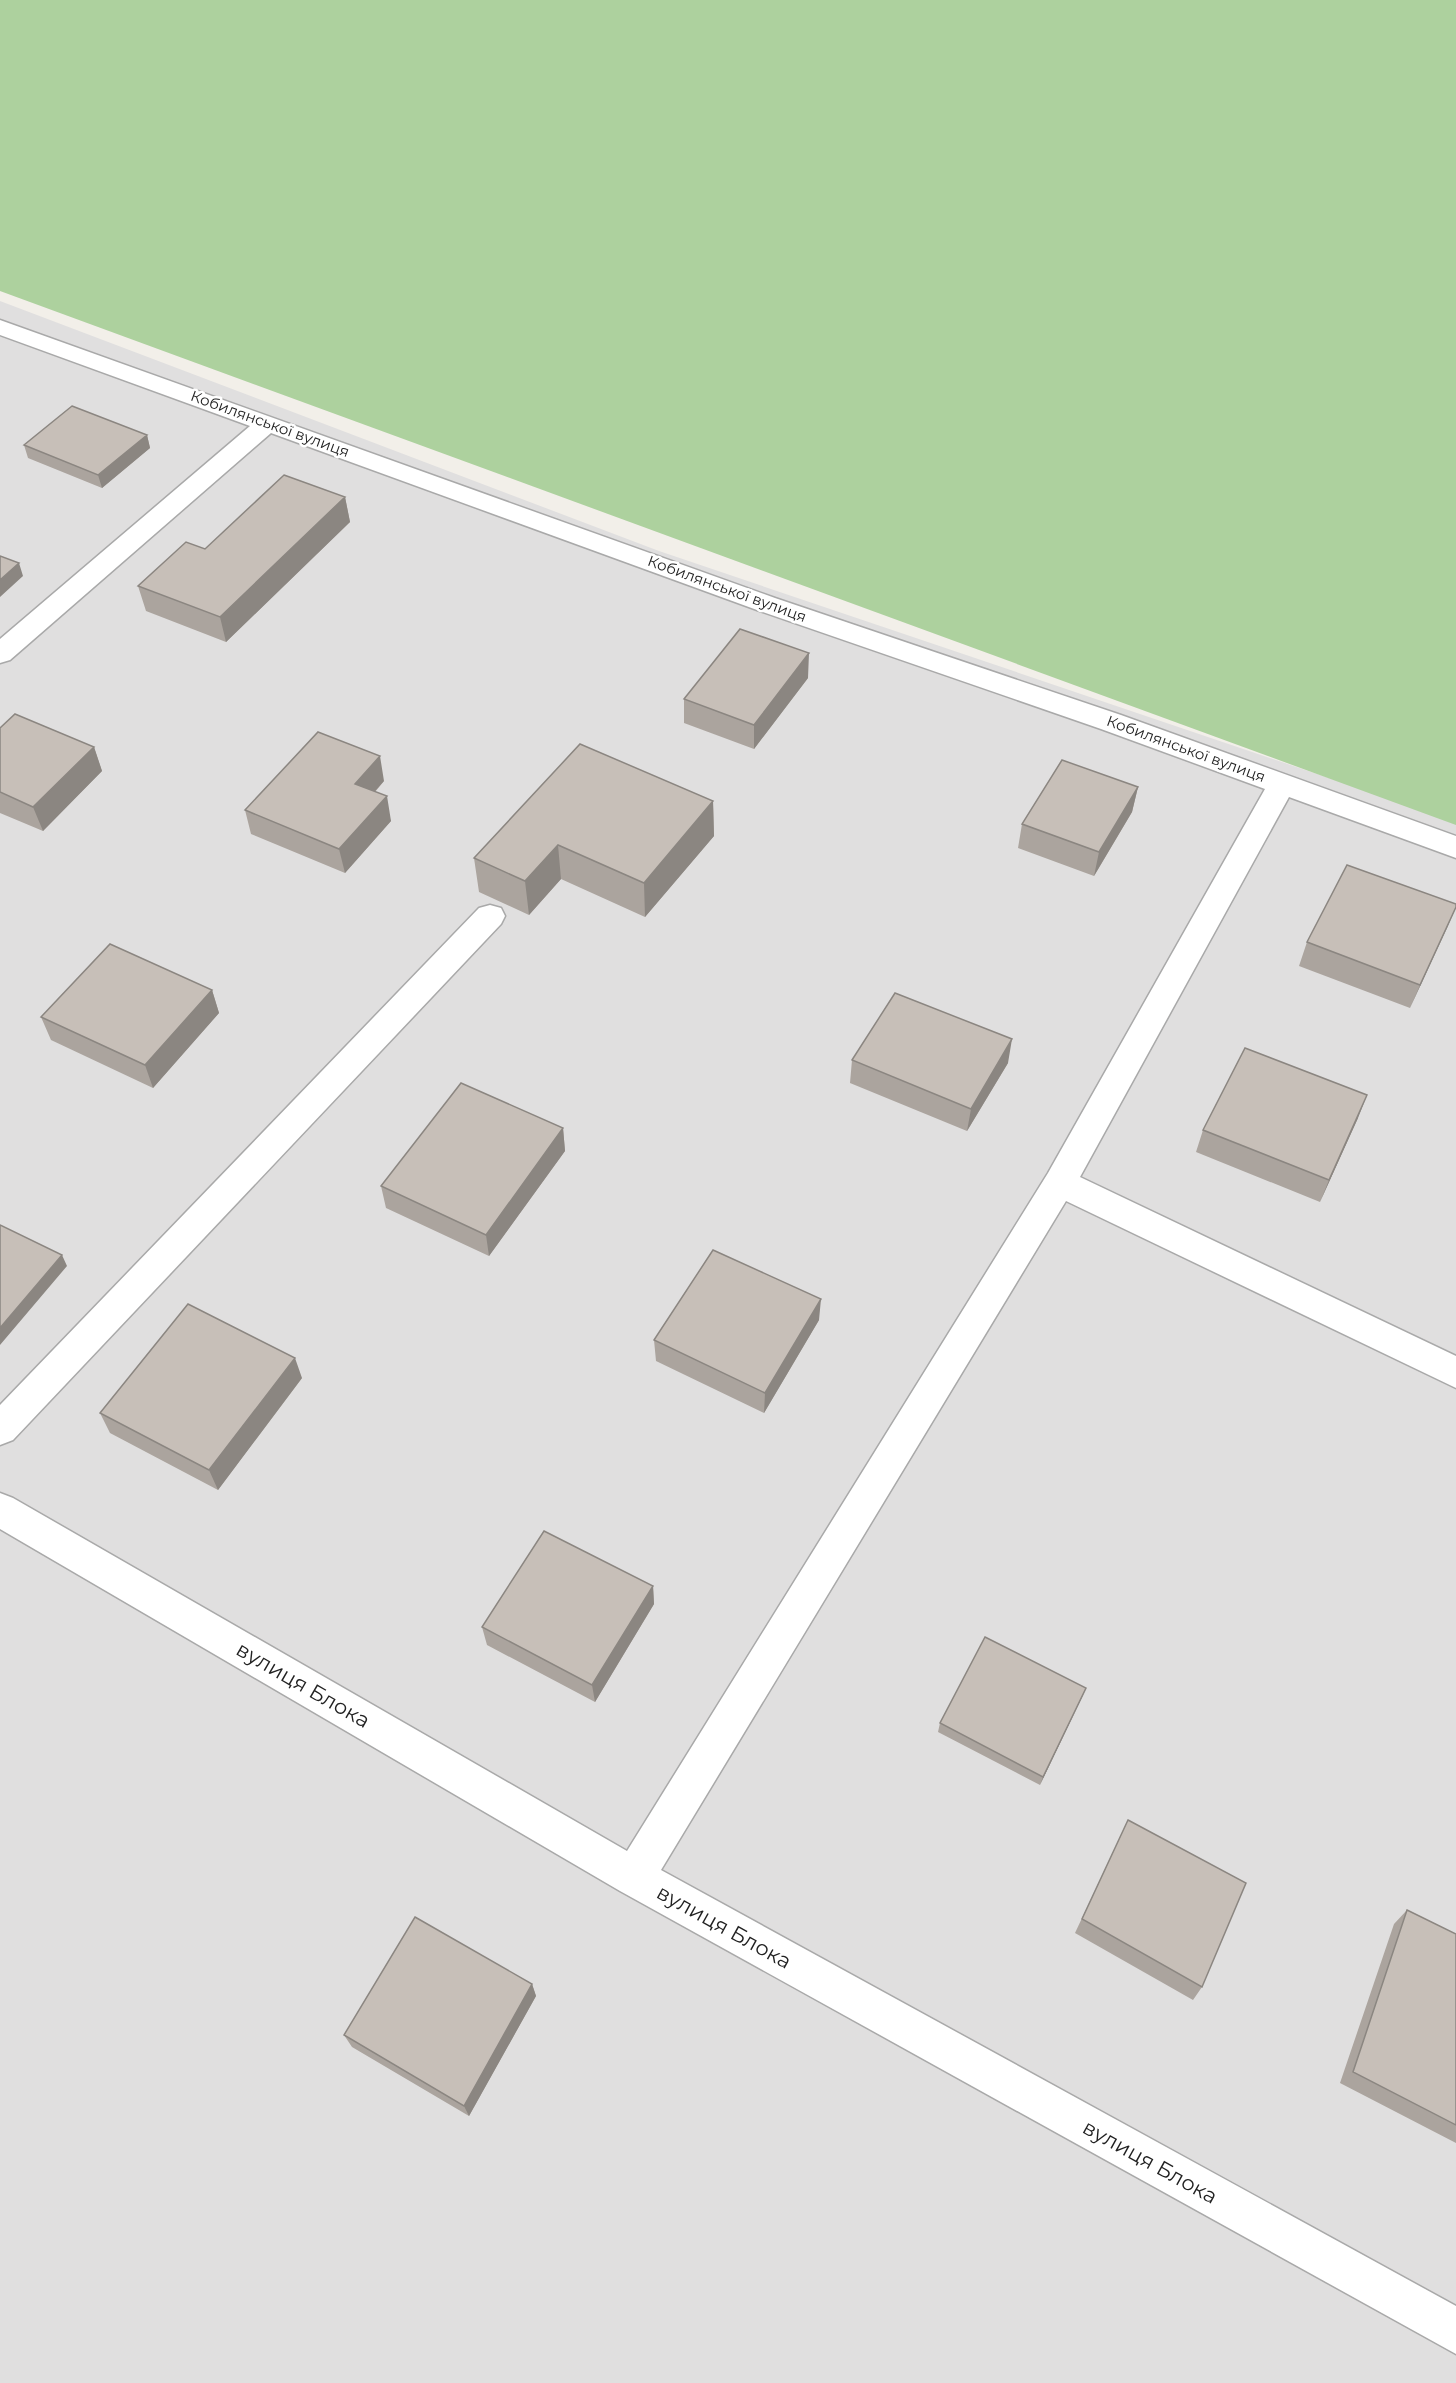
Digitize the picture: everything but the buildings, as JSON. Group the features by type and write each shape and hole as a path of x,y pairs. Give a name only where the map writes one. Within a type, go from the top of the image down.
{"street":[{"name":"Кобилянської вулиця","path":"0,327 766,604 1112,722 1456,847"},
{"path":"0,654 268,423"},
{"path":"634,1877 1060,1183 1282,784"},
{"path":"0,1430 490,916"},
{"path":"1060,1183 1456,1373"},
{"name":"вулиця Блока","path":"0,1510 634,1877 1456,2331"}],"shaded area":[{"path":"0,301 659,551 1456,821 1456,2383 0,2383"}],"green space":[{"path":"0,0 1456,0 1456,825 0,291"}]}
